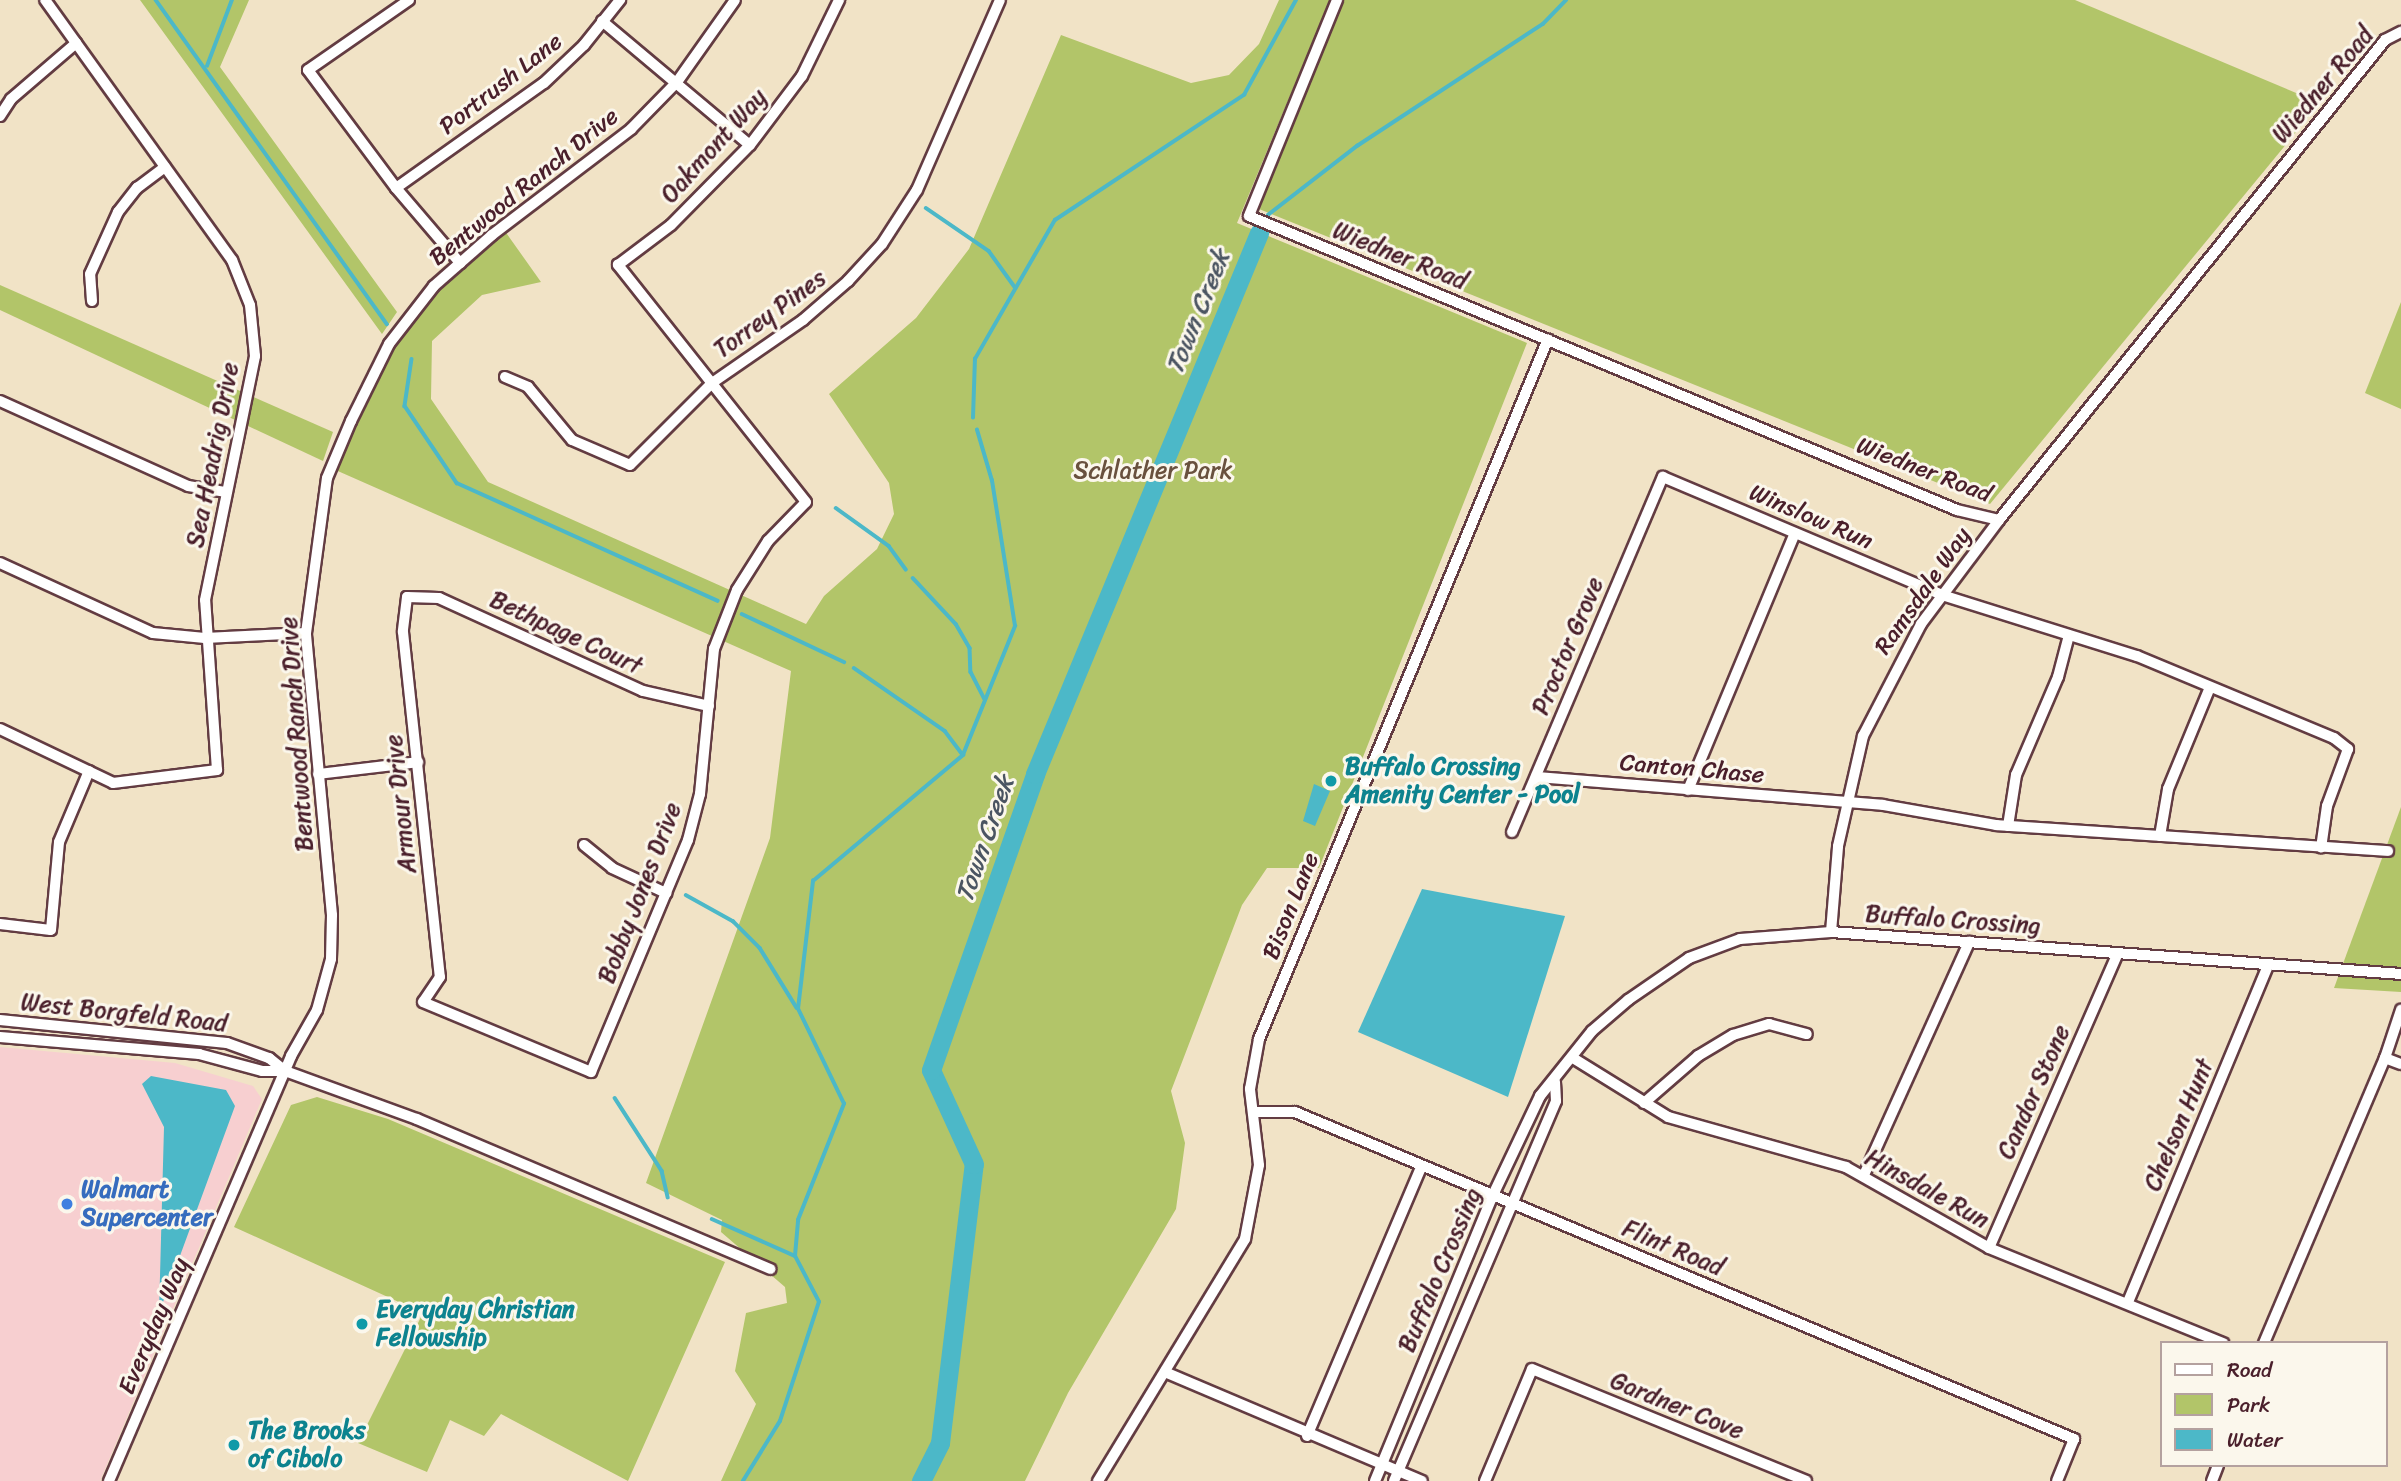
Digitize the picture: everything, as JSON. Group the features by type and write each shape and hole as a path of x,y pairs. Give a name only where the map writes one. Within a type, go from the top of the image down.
{"street":[{"name":"Sea Headrig Drive","path":"45,0 232,260 250,305 255,356 205,600 205,638 217,770 113,783 89,771"},
{"path":"409,0 396,4 307,70 396,188 460,263"},
{"name":"Portrush Lane","path":"396,188 544,83 620,0"},
{"name":"Bentwood Ranch Drive","path":"285,1071 317,1010 331,959 332,915 306,633 327,478 389,344 434,286 631,129 677,82 736,0"},
{"name":"Oakmont Way","path":"712,383 618,265 671,225 750,145 802,76 839,0"},
{"name":"Torrey Pines","path":"505,377 528,387 572,440 630,465 712,383 803,320 882,244 922,180 1000,0"},
{"name":"Wiedner Road","path":"1338,0 1249,216 1957,510 1999,520 2385,40 2401,32"},
{"path":"603,21 750,145"},
{"path":"0,116 11,99 76,43"},
{"path":"92,301 90,274 118,212 137,188 165,167"},
{"name":"Bison Lane","path":"1098,1481 1245,1239 1259,1165 1251,1073 1259,1039 1548,339"},
{"name":"Bobby Jones Drive","path":"591,1072 688,840 700,793 714,649 737,590 768,541 806,502 712,383"},
{"path":"0,401 188,486 227,492"},
{"name":"Winslow Run","path":"1663,477 1942,595 2137,656 2334,738 2348,749 2327,806 2321,848"},
{"name":"Proctor Grove","path":"1512,832 1663,477"},
{"name":"Ramsdale Way","path":"1831,932 1845,803 1863,736 1892,673 1942,595 1999,520"},
{"path":"1688,790 1795,533"},
{"path":"0,563 153,633 205,638 306,633"},
{"name":"Bethpage Court","path":"407,597 439,598 643,691 709,706"},
{"name":"Armour Drive","path":"407,597 403,632 440,976 423,1002 591,1072"},
{"path":"2008,826 2016,775 2058,677 2069,635"},
{"path":"2160,836 2168,789 2210,687"},
{"path":"0,729 89,771 59,842 51,930 0,924"},
{"path":"318,774 418,762"},
{"name":"Canton Chase","path":"1536,777 1845,803 2008,826 2388,851"},
{"path":"584,845 612,868 666,893"},
{"name":"Buffalo Crossing","path":"1375,1481 1493,1195 1540,1096 1555,1082 1592,1031 1628,1000 1689,958 1740,939 1831,932 2401,974"},
{"path":"1864,1175 1969,942"},
{"name":"Candor Stone","path":"1989,1248 2118,953"},
{"name":"Chelson Hunt","path":"2128,1302 2268,965"},
{"path":"2265,1341 2385,1058 2401,1010"},
{"name":"West Borgfeld Road","path":"0,1020 228,1043 269,1058 285,1071"},
{"path":"1644,1103 1698,1056 1733,1035 1769,1024 1807,1034"},
{"name":"West Borgfeld Road","path":"0,1037 199,1054 262,1071 285,1071"},
{"name":"Hinsdale Run","path":"1573,1058 1644,1103 1704,1131 1826,1161 1864,1175 1989,1248 2128,1302 2218,1341"},
{"path":"2385,1058 2401,1064"},
{"path":"285,1071 416,1119 771,1269"},
{"name":"Everyday Way","path":"109,1481 285,1071"},
{"name":"Buffalo Crossing","path":"1396,1476 1510,1203 1556,1101 1555,1082"},
{"name":"Flint Road","path":"1254,1111 1296,1112 1421,1167 2074,1439 2057,1481"},
{"path":"1307,1436 1421,1167"},
{"name":"Gardner Cove","path":"1485,1481 1532,1369 1806,1481"},
{"path":"1165,1372 1307,1436 1382,1464 1396,1476 1422,1481"}],"shaded area":[{"path":"0,1047 175,1063 253,1086 262,1099 100,1481 0,1481"}],"green space":[{"path":"140,0 249,0 220,67 397,312 382,334"},
{"name":"Schlather Park","path":"1279,0 1330,0 1237,223 1527,343 1319,868 1267,868 1242,905 1171,1091 1185,1143 1176,1209 1068,1393 1025,1481 721,1481 756,1404 735,1371 746,1313 787,1303 785,1287 721,1232 722,1220 646,1183 770,838 791,671 331,468 389,344 434,286 502,227 541,282 482,295 432,341 431,399 488,482 806,624 824,596 877,549 894,514 889,483 829,394 916,318 969,249 1061,35 1191,83 1229,75 1259,44"},
{"path":"1344,0 2075,0 2320,103 1990,504 1259,209"},
{"path":"0,285 333,432 323,461 0,310"},
{"path":"2401,302 2401,409 2365,393"},
{"path":"2401,807 2401,992 2334,988"},
{"path":"317,1097 388,1119 725,1262 628,1481 501,1414 484,1436 450,1420 427,1472 358,1443 423,1313 234,1227 291,1105"}],"water":[{"path":"1314,784 1330,791 1315,826 1303,821"},
{"path":"1422,889 1565,916 1508,1097 1358,1032"},
{"path":"151,1076 226,1090 235,1106 159,1313 164,1127 142,1084"}],"waterway":[{"path":"156,0 387,324"},
{"path":"207,66 232,0"},
{"path":"973,418 975,359 1055,220 1244,95 1296,0"},
{"name":"Town Creek","path":"1268,215 1357,146 1543,24 1566,0"},
{"path":"926,208 989,251 1015,287"},
{"name":"Town Creek","path":"921,1481 940,1443 974,1164 931,1070 1035,774 1259,233"},
{"path":"412,359 405,406 457,483 718,601"},
{"path":"743,1481 780,1421 819,1302 795,1256 798,1220 844,1104 798,1009 813,881 963,755 1015,626 992,481 977,430"},
{"path":"836,508 889,546 906,569"},
{"path":"913,578 956,624 970,648 971,672 985,699"},
{"path":"742,614 844,662"},
{"path":"854,668 945,731 963,755"},
{"path":"686,895 733,921 760,948 797,1008"},
{"path":"615,1098 662,1171 668,1197"},
{"path":"712,1219 795,1256"}],"place":[{"name":"Buffalo Crossing Amenity Center - Pool","path":"1331,781"},
{"name":"Walmart Supercenter","path":"67,1204"},
{"name":"Everyday Christian Fellowship","path":"362,1324"},
{"name":"The Brooks of Cibolo","path":"234,1445"}]}
